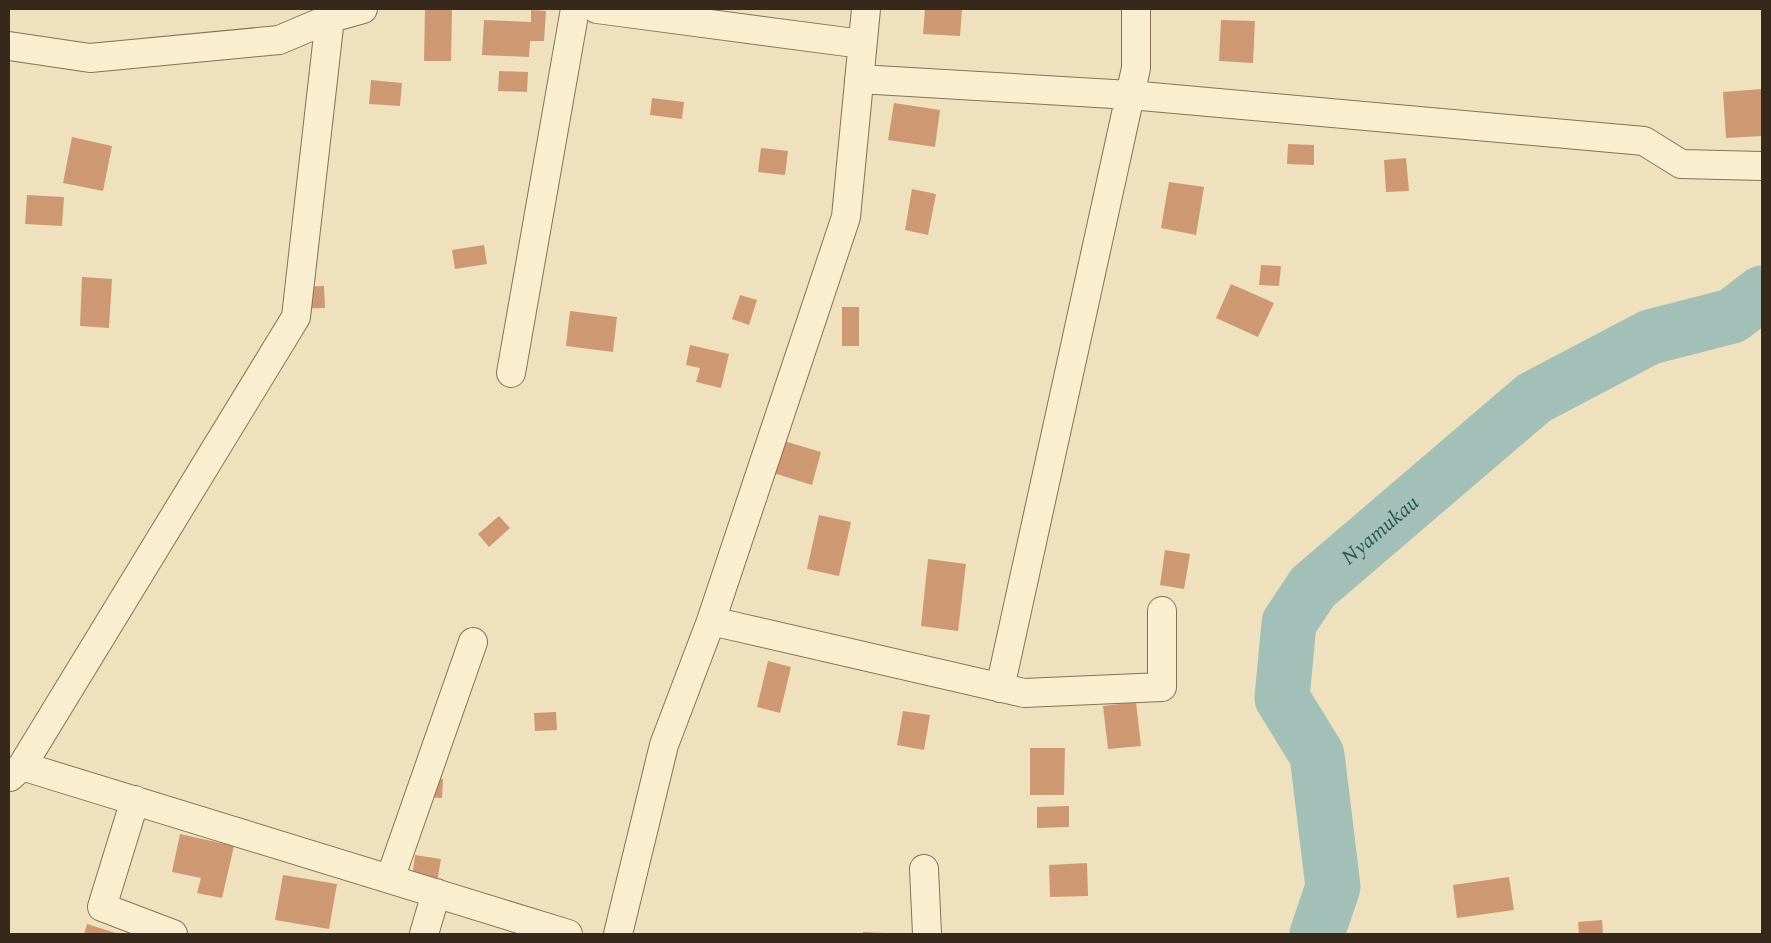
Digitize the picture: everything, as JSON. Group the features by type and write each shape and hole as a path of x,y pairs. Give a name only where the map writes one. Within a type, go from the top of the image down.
{"street":[{"path":"9,46 90,58 279,40 331,13 363,9"},
{"path":"511,373 575,9"},
{"path":"597,9 862,44"},
{"path":"618,934 664,745 711,621 846,217 866,9"},
{"path":"1000,688 1136,68 1136,9"},
{"path":"331,13 296,317 12,775 135,800 568,934"},
{"path":"859,79 1130,95 1644,141 1682,164 1762,166"},
{"path":"711,621 1024,693 1162,687 1162,611"},
{"path":"390,879 473,642"},
{"path":"135,800 102,907 173,934"},
{"path":"924,869 927,934"},
{"path":"424,934 436,893"}],"building":[{"path":"425,9 452,9 451,61 424,61"},
{"path":"925,9 962,9 960,36 923,34"},
{"path":"531,10 546,11 544,41 530,41 529,57 482,55 484,20 531,22"},
{"path":"1221,20 1255,21 1253,63 1219,61"},
{"path":"499,71 528,72 527,92 498,91"},
{"path":"371,80 402,83 400,106 369,104"},
{"path":"1762,89 1762,136 1726,138 1723,92"},
{"path":"652,98 684,102 682,119 650,115"},
{"path":"894,103 940,110 935,147 888,140"},
{"path":"72,137 112,146 103,191 63,183"},
{"path":"1288,144 1314,145 1314,165 1287,164"},
{"path":"761,148 788,151 785,175 758,172"},
{"path":"1406,158 1409,191 1386,192 1384,160"},
{"path":"1169,182 1204,187 1196,235 1161,228"},
{"path":"912,189 936,194 928,235 905,230"},
{"path":"27,195 64,197 62,226 25,224"},
{"path":"484,245 487,264 455,269 452,250"},
{"path":"1261,265 1281,266 1279,286 1259,285"},
{"path":"82,277 112,279 109,328 80,326"},
{"path":"1231,284 1274,303 1258,337 1216,318"},
{"path":"324,286 325,308 289,309 288,287"},
{"path":"740,295 757,300 749,325 732,319"},
{"path":"842,307 859,307 859,346 842,346"},
{"path":"570,311 617,317 613,352 566,346"},
{"path":"690,345 729,354 721,388 696,382 700,368 686,365"},
{"path":"760,434 821,452 812,485 751,466"},
{"path":"819,515 851,522 839,576 807,569"},
{"path":"499,516 510,528 489,547 478,534"},
{"path":"1165,550 1190,554 1184,589 1160,585"},
{"path":"928,559 966,564 958,631 921,626"},
{"path":"768,661 791,667 780,713 757,707"},
{"path":"1136,702 1141,746 1108,749 1103,706"},
{"path":"903,711 930,715 924,750 897,745"},
{"path":"556,712 557,730 535,731 534,713"},
{"path":"1030,748 1065,748 1064,795 1030,795"},
{"path":"424,778 443,779 442,798 423,797"},
{"path":"1069,806 1069,827 1037,828 1037,807"},
{"path":"180,834 234,846 222,898 197,893 201,878 172,872"},
{"path":"415,855 441,859 437,882 412,878"},
{"path":"1087,863 1088,896 1050,897 1049,865"},
{"path":"283,875 337,884 329,929 275,920"},
{"path":"1509,877 1514,910 1457,918 1453,885"},
{"path":"1602,920 1603,934 1579,934 1578,922"},
{"path":"87,924 119,934 84,934"},
{"path":"863,932 886,933 886,934 863,934"}],"waterway":[{"name":"Nyamukau","path":"1317,934 1333,887 1317,755 1282,698 1289,623 1313,587 1534,398 1650,337 1732,316 1762,293"}]}
